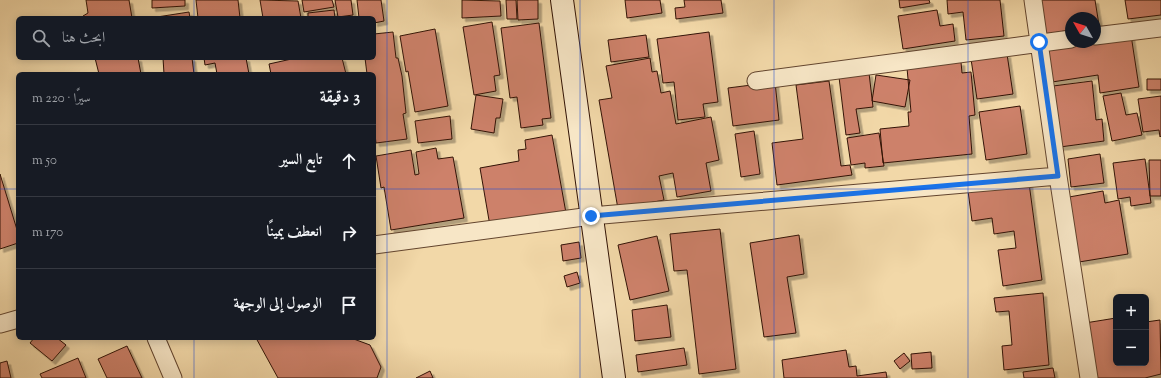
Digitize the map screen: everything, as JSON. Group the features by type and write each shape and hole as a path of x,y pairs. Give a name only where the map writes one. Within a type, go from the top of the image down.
{"street":[{"path":"562,0 614,378"},
{"path":"1034,0 1058,176 1089,378"},
{"path":"1101,35 1161,28"},
{"path":"756,81 1065,40"},
{"path":"376,245 591,216 1058,176"},
{"path":"0,324 16,320"},
{"path":"157,340 173,378"}],"building":[{"path":"86,0 129,0 132,16 83,16 88,13"},
{"path":"152,0 185,0 185,6 152,8"},
{"path":"196,0 238,0 240,16 198,16"},
{"path":"260,0 298,1 301,16 263,16"},
{"path":"302,0 332,0 334,7 304,12"},
{"path":"335,0 351,0 353,15 338,16"},
{"path":"357,0 381,0 384,21 376,23 376,16 359,16"},
{"path":"462,0 500,1 501,16 462,18"},
{"path":"506,0 516,0 517,19 507,19"},
{"path":"517,0 538,0 538,19 518,20"},
{"path":"625,0 660,0 662,13 627,18"},
{"path":"684,0 721,0 723,13 676,19 675,8 685,7"},
{"path":"899,0 929,0 930,3 900,8"},
{"path":"947,0 1000,0 1004,36 966,40 963,12 948,14"},
{"path":"1040,0 1095,0 1097,12 1065,12 1065,31 1046,34"},
{"path":"1125,0 1161,0 1161,15 1128,19"},
{"path":"334,10 335,16 308,16 308,13"},
{"path":"937,10 940,26 953,24 955,41 903,49 898,16"},
{"path":"189,12 190,16 163,16"},
{"path":"492,22 500,75 494,76 496,91 474,95 463,27"},
{"path":"539,23 551,118 542,119 543,125 521,128 517,97 510,98 501,28"},
{"path":"435,29 448,106 415,112 400,36"},
{"path":"393,32 396,58 398,58 402,76 406,113 403,114 407,139 376,143 376,72 367,72 365,60 376,60 376,34"},
{"path":"709,32 718,102 703,104 705,117 678,120 674,82 663,83 657,39"},
{"path":"646,35 649,57 611,62 608,40"},
{"path":"1131,35 1139,87 1100,93 1098,75 1052,82 1047,47 1065,44 1065,48 1101,48 1101,41"},
{"path":"1007,54 1013,94 977,99 971,59"},
{"path":"650,58 652,72 657,71 661,93 670,91 676,124 711,117 719,160 706,163 711,191 677,197 673,173 659,176 664,200 618,209 599,100 612,98 606,66"},
{"path":"96,60 138,60 141,72 98,72"},
{"path":"163,60 192,60 194,72 164,72"},
{"path":"204,60 246,60 249,72 217,72 215,63 205,65"},
{"path":"287,60 342,60 346,72 271,72 269,64"},
{"path":"961,62 962,73 971,72 975,115 969,116 972,154 883,163 880,129 909,126 908,112 911,112 907,68"},
{"path":"869,73 873,107 856,109 860,133 846,135 839,77"},
{"path":"876,75 910,80 905,107 872,101"},
{"path":"1147,79 1161,79 1161,90 1147,90"},
{"path":"829,81 841,166 850,165 852,175 777,185 772,143 803,139 796,85"},
{"path":"1092,81 1096,120 1102,119 1104,141 1060,147 1053,86"},
{"path":"775,82 779,120 733,126 728,88"},
{"path":"1121,93 1126,115 1137,113 1142,135 1112,141 1103,96"},
{"path":"476,95 503,99 500,118 496,118 494,133 471,129"},
{"path":"1161,96 1160,137 1159,130 1143,132 1138,99"},
{"path":"1020,106 1027,154 986,160 979,112"},
{"path":"450,116 452,139 418,143 415,121"},
{"path":"754,131 760,174 741,177 735,134"},
{"path":"879,133 884,166 865,168 865,163 851,165 847,138"},
{"path":"552,135 566,213 490,226 480,168 519,161 518,150 526,149 525,140"},
{"path":"436,148 438,159 453,157 464,218 391,230 384,187 381,188 376,156 411,150 415,175 419,174 416,152"},
{"path":"1100,154 1104,183 1071,187 1068,159"},
{"path":"1145,159 1151,203 1131,206 1130,197 1118,199 1113,163"},
{"path":"1149,160 1161,160 1161,196 1150,196"},
{"path":"0,174 16,226 16,244 0,249"},
{"path":"1029,183 1042,280 1003,286 998,250 1016,248 1014,231 994,234 992,218 972,221 968,191"},
{"path":"1103,191 1105,203 1119,200 1128,254 1079,262 1069,197"},
{"path":"720,229 736,369 699,374 687,270 674,271 670,234"},
{"path":"799,235 804,274 787,277 796,333 764,337 750,243"},
{"path":"657,236 669,291 630,300 618,245"},
{"path":"579,242 581,258 563,261 561,245"},
{"path":"577,272 580,283 567,287 564,276"},
{"path":"1043,293 1049,365 1004,370 1002,346 1012,345 1009,311 996,312 994,298"},
{"path":"667,305 671,337 635,341 632,310"},
{"path":"1113,318 1113,366 1149,366 1149,322 1160,320 1161,374 1145,378 1093,378 1085,323"},
{"path":"32,340 60,340 66,345 52,361 30,343"},
{"path":"257,340 356,340 370,345 381,367 377,378 278,378"},
{"path":"127,346 142,378 107,378 98,359"},
{"path":"684,348 687,365 638,372 636,355"},
{"path":"846,350 849,367 856,366 857,376 886,372 887,378 784,378 782,360"},
{"path":"931,352 932,368 912,369 911,354"},
{"path":"904,353 910,361 900,369 894,361"},
{"path":"78,358 86,378 42,378 40,374"},
{"path":"7,361 11,378 0,378 0,363"},
{"path":"1053,368 1055,378 1024,378 1023,372"},
{"path":"430,371 433,378 416,378"}],"route":[{"path":"591,216 1058,176 1039,42"}]}
